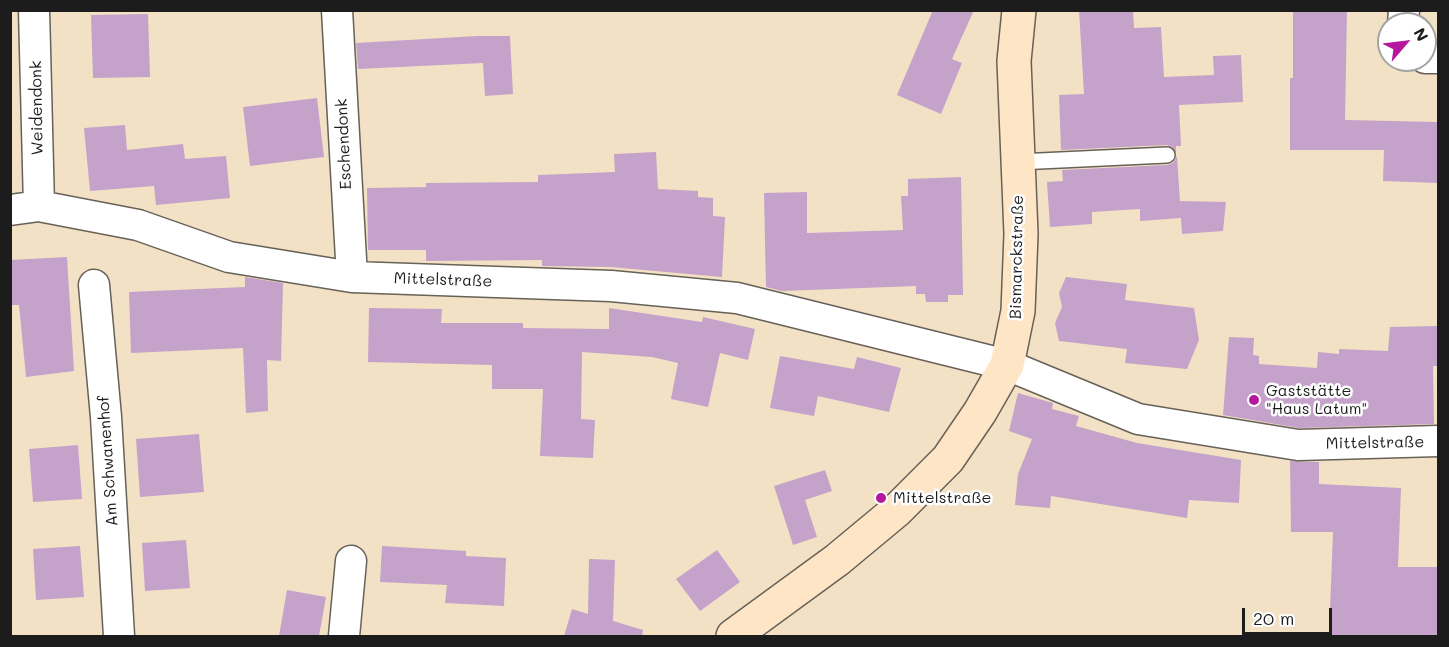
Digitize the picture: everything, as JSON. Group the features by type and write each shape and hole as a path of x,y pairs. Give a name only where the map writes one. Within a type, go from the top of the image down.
{"street":[{"name":"Weidendonk","path":"25,208 34,10"},
{"name":"Eschendonk","path":"337,10 352,277"},
{"name":"Bismarckstraße","path":"733,636 837,560 896,511 948,459 980,412 1007,365 1018,311 1021,234 1014,61 1019,10"},
{"name":"Mittelstraße","path":"25,208 138,225 229,257 352,277 611,286 737,297 1007,365 1138,419 1298,445 1438,441"},
{"name":"Am Schwanenhof","path":"94,285 106,417 119,636"},
{"path":"344,636 351,561"}],"lane":[{"path":"1018,162 1167,155"}],"building":[{"path":"933,10 974,10 952,59 962,63 941,114 897,95"},
{"path":"1079,10 1133,10 1134,28 1161,27 1164,77 1214,75 1213,56 1241,55 1243,102 1179,105 1181,146 1176,146 1176,153 1172,147 1167,145 1061,150 1059,95 1084,94"},
{"path":"1293,10 1347,10 1345,120 1438,122 1438,183 1383,181 1384,150 1290,150"},
{"path":"148,14 150,77 93,78 91,15"},
{"path":"510,36 513,94 485,96 483,63 358,69 356,43"},
{"path":"317,98 324,157 250,166 243,107"},
{"path":"125,125 127,150 183,144 185,159 226,156 230,198 156,205 154,186 90,191 84,128"},
{"path":"656,152 658,189 698,191 698,197 713,198 713,216 725,217 722,277 610,267 542,266 542,260 426,261 426,250 368,250 367,188 426,187 426,183 538,182 538,175 615,172 614,154"},
{"path":"1177,156 1181,218 1140,221 1140,209 1092,212 1092,224 1050,227 1047,182 1063,181 1062,170 1167,165 1173,163"},
{"path":"961,177 963,295 948,295 948,302 926,302 925,294 916,294 916,286 782,291 766,287 764,193 807,192 807,233 903,230 901,196 908,196 908,179"},
{"path":"1180,201 1226,202 1223,231 1182,234"},
{"path":"67,257 74,371 26,377 19,305 10,305 10,260"},
{"path":"245,277 283,283 281,361 267,360 268,411 246,413 243,348 131,353 129,292 245,287"},
{"path":"1066,277 1127,284 1125,300 1194,308 1199,340 1187,369 1125,363 1127,349 1059,341 1055,323 1062,307 1059,293"},
{"path":"369,308 442,309 441,323 523,323 523,328 609,329 609,308 702,322 703,317 755,329 748,360 720,353 708,407 671,399 678,363 652,357 582,352 581,419 595,420 593,458 540,456 543,389 492,389 492,365 368,362"},
{"path":"1438,326 1438,366 1433,366 1434,424 1299,428 1223,415 1229,337 1254,338 1253,355 1259,356 1259,364 1317,368 1318,352 1339,354 1339,349 1388,351 1390,327"},
{"path":"780,356 854,369 857,357 901,368 889,412 818,396 814,416 770,408"},
{"path":"1018,393 1053,403 1052,409 1079,416 1076,426 1137,443 1241,460 1239,503 1189,500 1187,518 1051,496 1050,508 1015,505 1018,474 1032,439 1009,431"},
{"path":"199,434 204,492 140,497 136,439"},
{"path":"78,445 82,499 33,502 29,449"},
{"path":"1290,461 1319,462 1319,484 1401,488 1398,567 1438,567 1438,636 1329,636 1333,532 1291,532"},
{"path":"825,470 832,491 805,500 817,537 793,545 774,486"},
{"path":"186,540 190,588 145,591 142,543"},
{"path":"80,546 84,597 36,600 33,549"},
{"path":"382,546 466,551 466,556 506,558 504,606 445,603 447,585 380,582"},
{"path":"717,550 740,582 700,611 676,579"},
{"path":"589,559 615,560 613,621 643,630 642,636 564,636 572,609 588,614"},
{"path":"287,590 326,597 319,636 279,636"}],"place":[{"name":"Gaststätte \"Haus Latum\"","path":"1254,400"},
{"name":"Mittelstraße","path":"881,498"}]}
